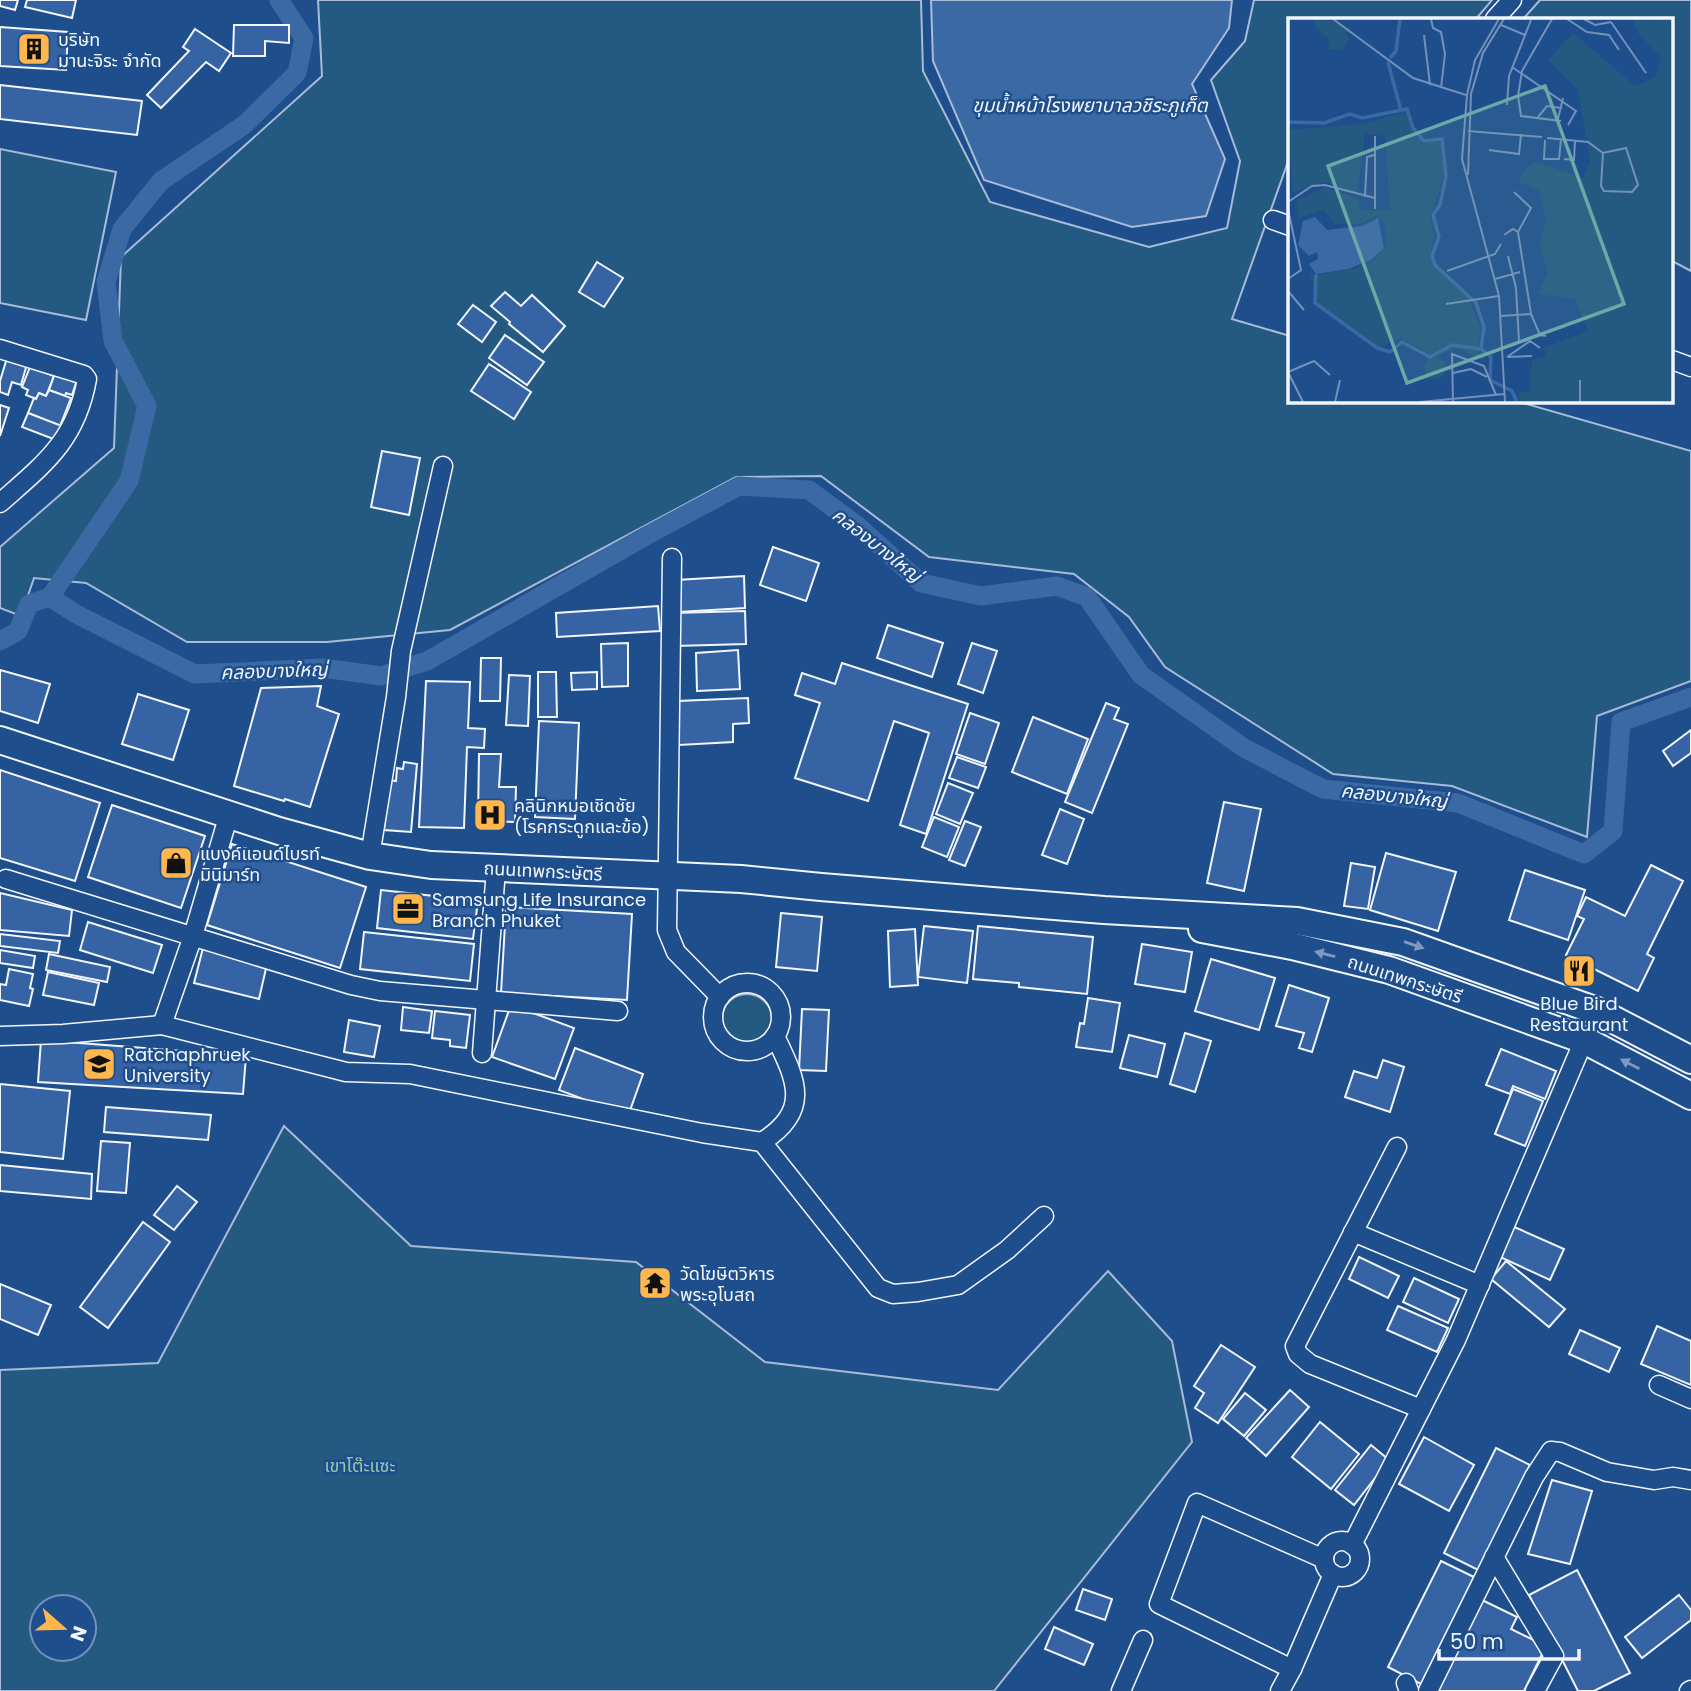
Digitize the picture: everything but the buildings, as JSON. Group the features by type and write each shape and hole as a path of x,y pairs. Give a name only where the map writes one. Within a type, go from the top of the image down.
{"main road":[{"name":"ถนนเทพกระษัตรี","path":"0,740 279,831 370,856 431,865 741,879 1104,910 1295,933 1403,942 1597,1011 1691,1059"},
{"name":"ถนนเทพกระษัตรี","path":"1295,933 1584,1040 1691,1096"}],"street":[{"path":"1496,18 1512,0"},
{"path":"0,349 84,375 87,379 77,416 60,447 45,464 0,503"},
{"path":"1674,361 1691,367"},
{"path":"370,856 401,651 443,466"},
{"path":"672,558 667,930 676,952 720,997"},
{"path":"162,1025 193,936 229,814"},
{"path":"482,1053 496,869"},
{"path":"6,878 351,985 380,991 618,1011"},
{"path":"745,983 767,989 780,1009 781,1020 775,1036 764,1047 754,1051 733,1049 718,1035 714,1026 713,1014 720,997 733,986 745,983"},
{"path":"0,1037 162,1025 346,1072 410,1074 702,1133 762,1142 773,1135 793,1114 795,1088 791,1069 775,1036"},
{"path":"1352,1545 1456,1339 1584,1040"},
{"path":"762,1142 878,1288 893,1294 958,1285 1007,1250 1044,1216"},
{"path":"1398,1147 1295,1346 1298,1354 1310,1364 1421,1409"},
{"path":"1353,1232 1480,1285"},
{"path":"1659,1385 1691,1399"},
{"path":"1428,1691 1534,1477 1551,1451 1560,1452 1607,1472 1654,1480 1674,1477 1691,1480"},
{"path":"1280,1691 1292,1669 1329,1567 1326,1552 1333,1544 1347,1542 1359,1555 1355,1571 1345,1577 1329,1567 1197,1503 1159,1604 1292,1669"},
{"path":"1494,1557 1554,1656 1535,1691"},
{"path":"1121,1691 1143,1640"}],"green space":[{"path":"318,0 921,0 923,71 990,202 1149,247 1227,228 1240,161 1211,80 1245,41 1254,0 1492,0 1477,18 1288,18 1288,162 1232,319 1288,335 1288,402 1520,402 1691,451 1691,681 1597,716 1587,837 1452,786 1333,774 1165,667 1129,617 1074,574 929,557 821,476 736,477 450,630 327,642 187,642 86,583 34,578 21,616 0,608 0,547 114,448 121,257 322,76"},
{"path":"1540,0 1691,0 1691,271 1674,262 1674,18 1524,18"},
{"path":"0,149 116,172 86,320 0,303"},
{"path":"747,994 765,1001 772,1019 765,1037 747,1044 729,1037 722,1019 729,1001"},
{"name":"เขาโต๊ะแซะ","path":"284,1126 411,1246 636,1262 765,1362 998,1390 1108,1271 1172,1341 1192,1442 994,1691 0,1691 0,1370 158,1363"}],"water":[{"name":"ขุมน้ำหน้าโรงพยาบาลวชิระภูเก็ต","path":"931,0 1232,0 1229,28 1192,84 1225,159 1206,216 1132,227 984,180 933,61"}],"waterway":[{"path":"50,597 129,481 147,406 113,341 106,282 122,229 161,181 244,125 297,73 304,38 279,0"},
{"name":"คลองบางใหญ่","path":"0,641 18,631 29,604 50,597 76,614 195,674 323,668 381,676 427,661 739,486 809,490 858,526 921,583 981,596 1057,586 1087,597 1141,675 1244,748 1323,789 1458,803 1584,854 1613,831 1621,722 1691,697"}],"place":[{"name":"บริษัท มานะจิระ จำกัด","path":"34,49"},
{"name":"คลินิกหมอเชิดชัย (โรคกระดูกและข้อ)","path":"490,815"},
{"name":"แบงค์แอนด์ไบรท์ มินิมาร์ท","path":"176,863"},
{"name":"Samsung Life Insurance Branch Phuket","path":"408,909"},
{"name":"Blue Bird Restaurant","path":"1579,971"},
{"name":"Ratchaphruek University","path":"99,1064"},
{"name":"วัดโฆษิตวิหาร พระอุโบสถ","path":"655,1283"}]}
